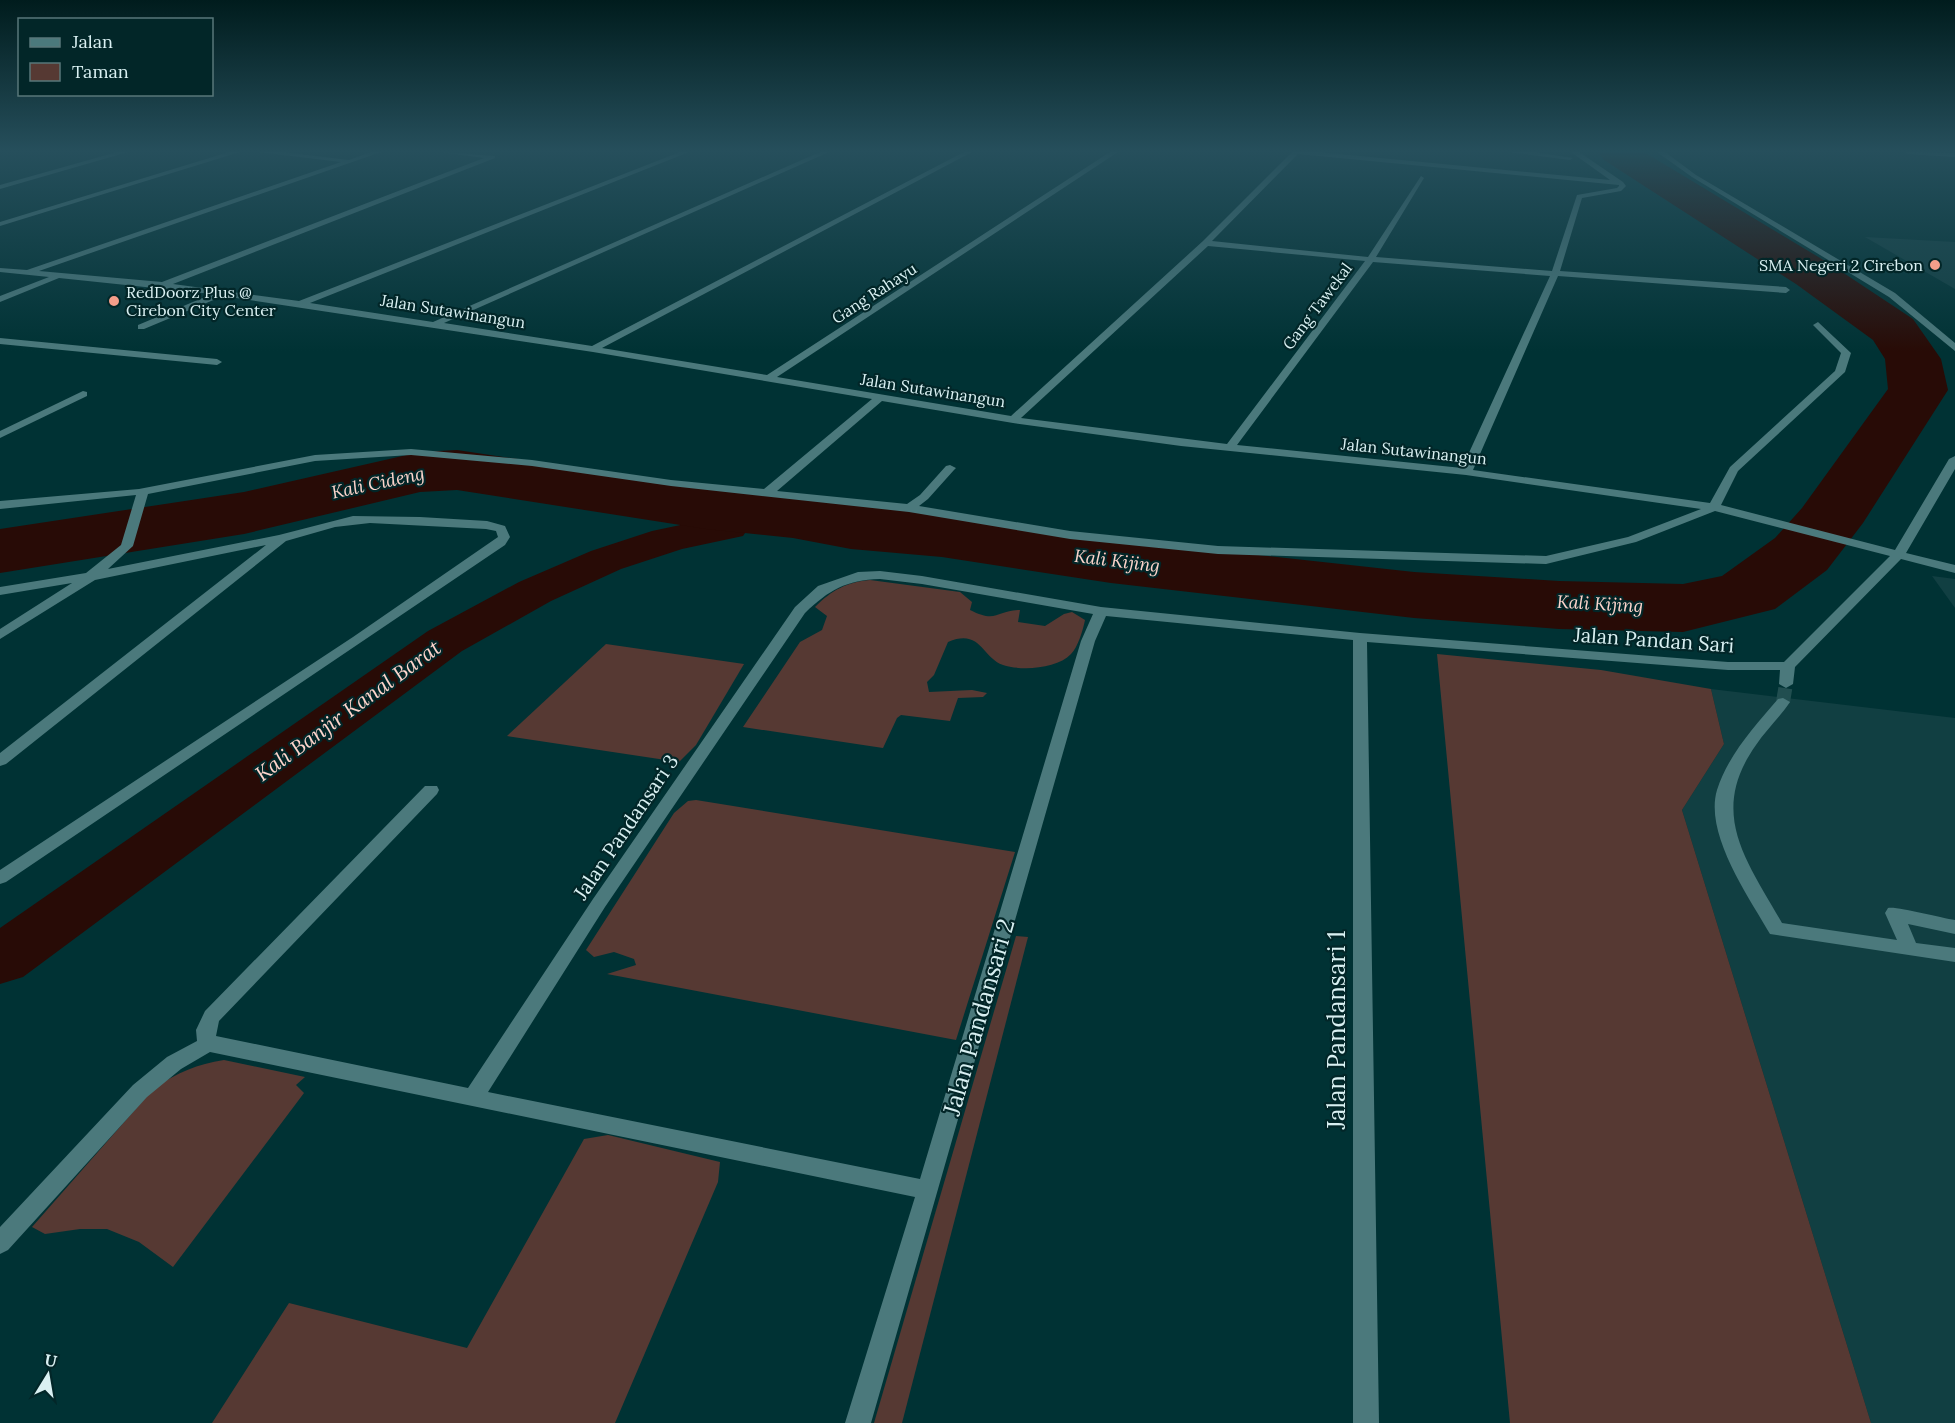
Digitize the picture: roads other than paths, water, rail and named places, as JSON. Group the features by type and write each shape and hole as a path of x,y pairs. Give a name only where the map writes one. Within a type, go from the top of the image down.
{"street":[{"path":"0,224 18,218"},
{"path":"27,272 184,218"},
{"path":"162,285 336,218"},
{"path":"298,304 516,218"},
{"path":"433,325 675,218"},
{"path":"593,349 842,218"},
{"name":"Gang Rahayu","path":"768,379 1013,218"},
{"path":"1013,420 1230,218"},
{"name":"Gang Tawekal","path":"1230,448 1371,259 1396,218"},
{"path":"1466,472 1555,273 1572,218"},
{"path":"1765,218 1893,295 1955,348"},
{"path":"1206,243 1371,259 1786,290"},
{"name":"Jalan Sutawinangun","path":"0,270 56,277 162,285 298,304 593,349 1013,420 1230,448 1466,472 1714,507 1899,554"},
{"path":"0,299 56,277"},
{"path":"141,327 222,293"},
{"path":"0,505 139,498 315,458 411,452 532,463 671,483 909,508 1070,535 1218,550 1529,561 1556,559 1604,548 1714,507 1723,486 1734,469 1840,372 1846,353 1818,325"},
{"path":"0,340 217,362"},
{"path":"0,435 83,394"},
{"path":"766,493 878,399"},
{"path":"1786,684 1788,666 1899,554 1955,459"},
{"path":"909,508 924,497 950,468"},
{"path":"0,634 88,577 127,546 139,498"},
{"path":"0,591 88,577 282,538 329,524 373,519 487,525 501,529 504,537 501,542 358,640 0,878"},
{"path":"0,761 282,538"},
{"path":"1899,554 1955,569"},
{"name":"Jalan Pandan Sari","path":"822,589 858,576 902,577 1101,611 1360,637 1728,666 1788,666"},
{"name":"Jalan Pandansari 3","path":"474,1097 598,903 800,610 822,589"},
{"name":"Jalan Pandansari 2","path":"858,1423 1088,641 1101,611"},
{"name":"Jalan Pandansari 1","path":"1360,637 1366,1423"},
{"path":"1784,702 1747,746 1725,791 1724,818 1731,847 1776,929 1955,955"},
{"path":"208,1044 205,1037 206,1026 212,1016 431,790"},
{"path":"1910,949 1894,913 1928,923 1955,927"},
{"path":"0,1243 140,1091 174,1064 208,1044 928,1190"}],"waterway":[{"name":"Kali Kijing","path":"0,551 244,513 420,472 457,470 706,508 793,517 851,527 942,535 1111,561 1414,595 1559,605 1683,608 1748,593 1801,554 1827,523 1918,390 1913,359 1894,330 1813,274 1724,218"},
{"name":"Kali Banjir Kanal Barat","path":"0,960 445,641 535,592 606,560 667,540 728,527"}],"tunnel":[{"path":"1783,702 1786,684"}],"place":[{"name":"SMA Negeri 2 Cirebon","path":"1935,265"},
{"name":"RedDoorz Plus @ Cirebon City Center","path":"114,301"}],"water label":[{"name":"Kali Cideng","path":"378,483"}]}
